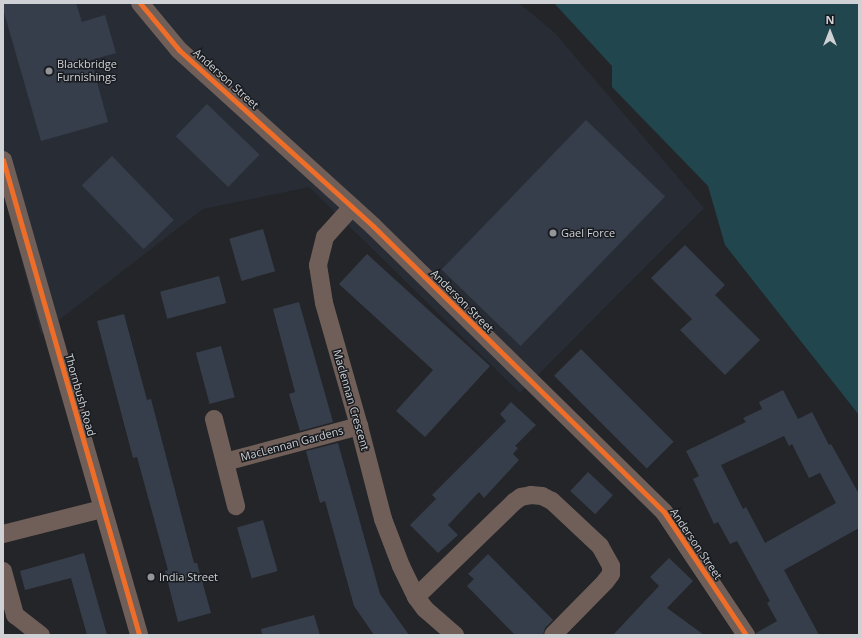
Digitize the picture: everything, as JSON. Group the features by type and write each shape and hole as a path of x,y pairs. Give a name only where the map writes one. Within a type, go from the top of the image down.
{"street":[{"name":"Anderson Street","path":"140,3 179,50 352,207 664,512 746,635"},
{"name":"Thornbush Road","path":"3,160 139,635"},
{"name":"Maclennan Crescent","path":"352,207 325,237 318,265 324,303 359,426 383,519 401,566 416,597 425,609 455,635"},
{"name":"MacLennan Gardens","path":"214,419 236,506"},
{"name":"MacLennan Gardens","path":"225,462 359,426"},
{"path":"416,597 514,502 521,497 531,495 542,496 552,501 600,546 611,566 611,574 606,582 553,635"},
{"path":"3,534 102,509"},
{"path":"3,571 15,615 41,635"}],"shaded area":[{"path":"3,3 519,3 555,33 704,208 520,393 309,187 203,209 41,334 3,190"}],"water":[{"path":"554,3 859,3 859,415 725,245 708,186 612,87 612,66"}],"building":[{"name":"Blackbridge Furnishings","path":"3,3 76,3 82,22 105,15 116,53 91,60 108,122 41,141 3,9"},
{"path":"207,104 260,155 228,187 176,136"},
{"name":"Gael Force","path":"586,120 665,196 521,346 442,270"},
{"path":"112,156 174,220 144,249 82,185"},
{"path":"263,229 275,271 241,281 229,239"},
{"path":"685,245 725,285 715,295 760,340 725,375 680,330 692,319 651,278"},
{"path":"367,254 490,366 425,437 396,411 433,370 339,284"},
{"path":"219,276 226,303 167,319 160,292"},
{"path":"299,302 333,422 300,431 289,394 295,392 273,309"},
{"path":"124,314 147,400 151,399 194,563 197,563 211,613 178,622 165,571 168,570 137,457 133,458 97,321"},
{"path":"221,346 235,397 210,404 196,353"},
{"path":"581,349 674,442 647,469 554,376"},
{"path":"783,390 798,419 812,412 829,445 831,444 859,494 859,528 784,570 819,635 756,635 756,633 777,621 767,603 770,601 737,541 730,544 718,522 714,524 693,479 699,476 686,451 746,422 743,418 762,409 759,402","holes":["784,436 789,446 792,444 809,478 820,473 836,503 765,543 746,507 743,509 721,465"]},
{"path":"511,402 536,425 515,446 518,448 513,454 519,460 484,498 479,492 448,525 458,535 438,553 410,525 436,499 432,495 506,421 500,414"},
{"path":"338,443 380,594 409,635 374,635 354,606 325,501 320,503 306,451"},
{"path":"588,472 613,495 595,514 570,491"},
{"path":"263,520 278,571 252,578 237,527"},
{"path":"84,553 107,635 87,635 71,578 25,590 20,571"},
{"path":"488,554 553,620 545,628 543,635 515,635 467,586 474,579 468,574"},
{"path":"669,558 693,581 667,608 704,635 613,635 659,586 650,577"},
{"path":"314,615 320,635 262,635 261,629"}],"cycle path":[{"path":"140,3 179,50 373,226 664,512 746,635"},
{"path":"3,160 139,635"}],"place":[{"name":"Blackbridge Furnishings","path":"49,71"},
{"name":"Gael Force","path":"553,233"},
{"name":"India Street","path":"151,577"}]}
